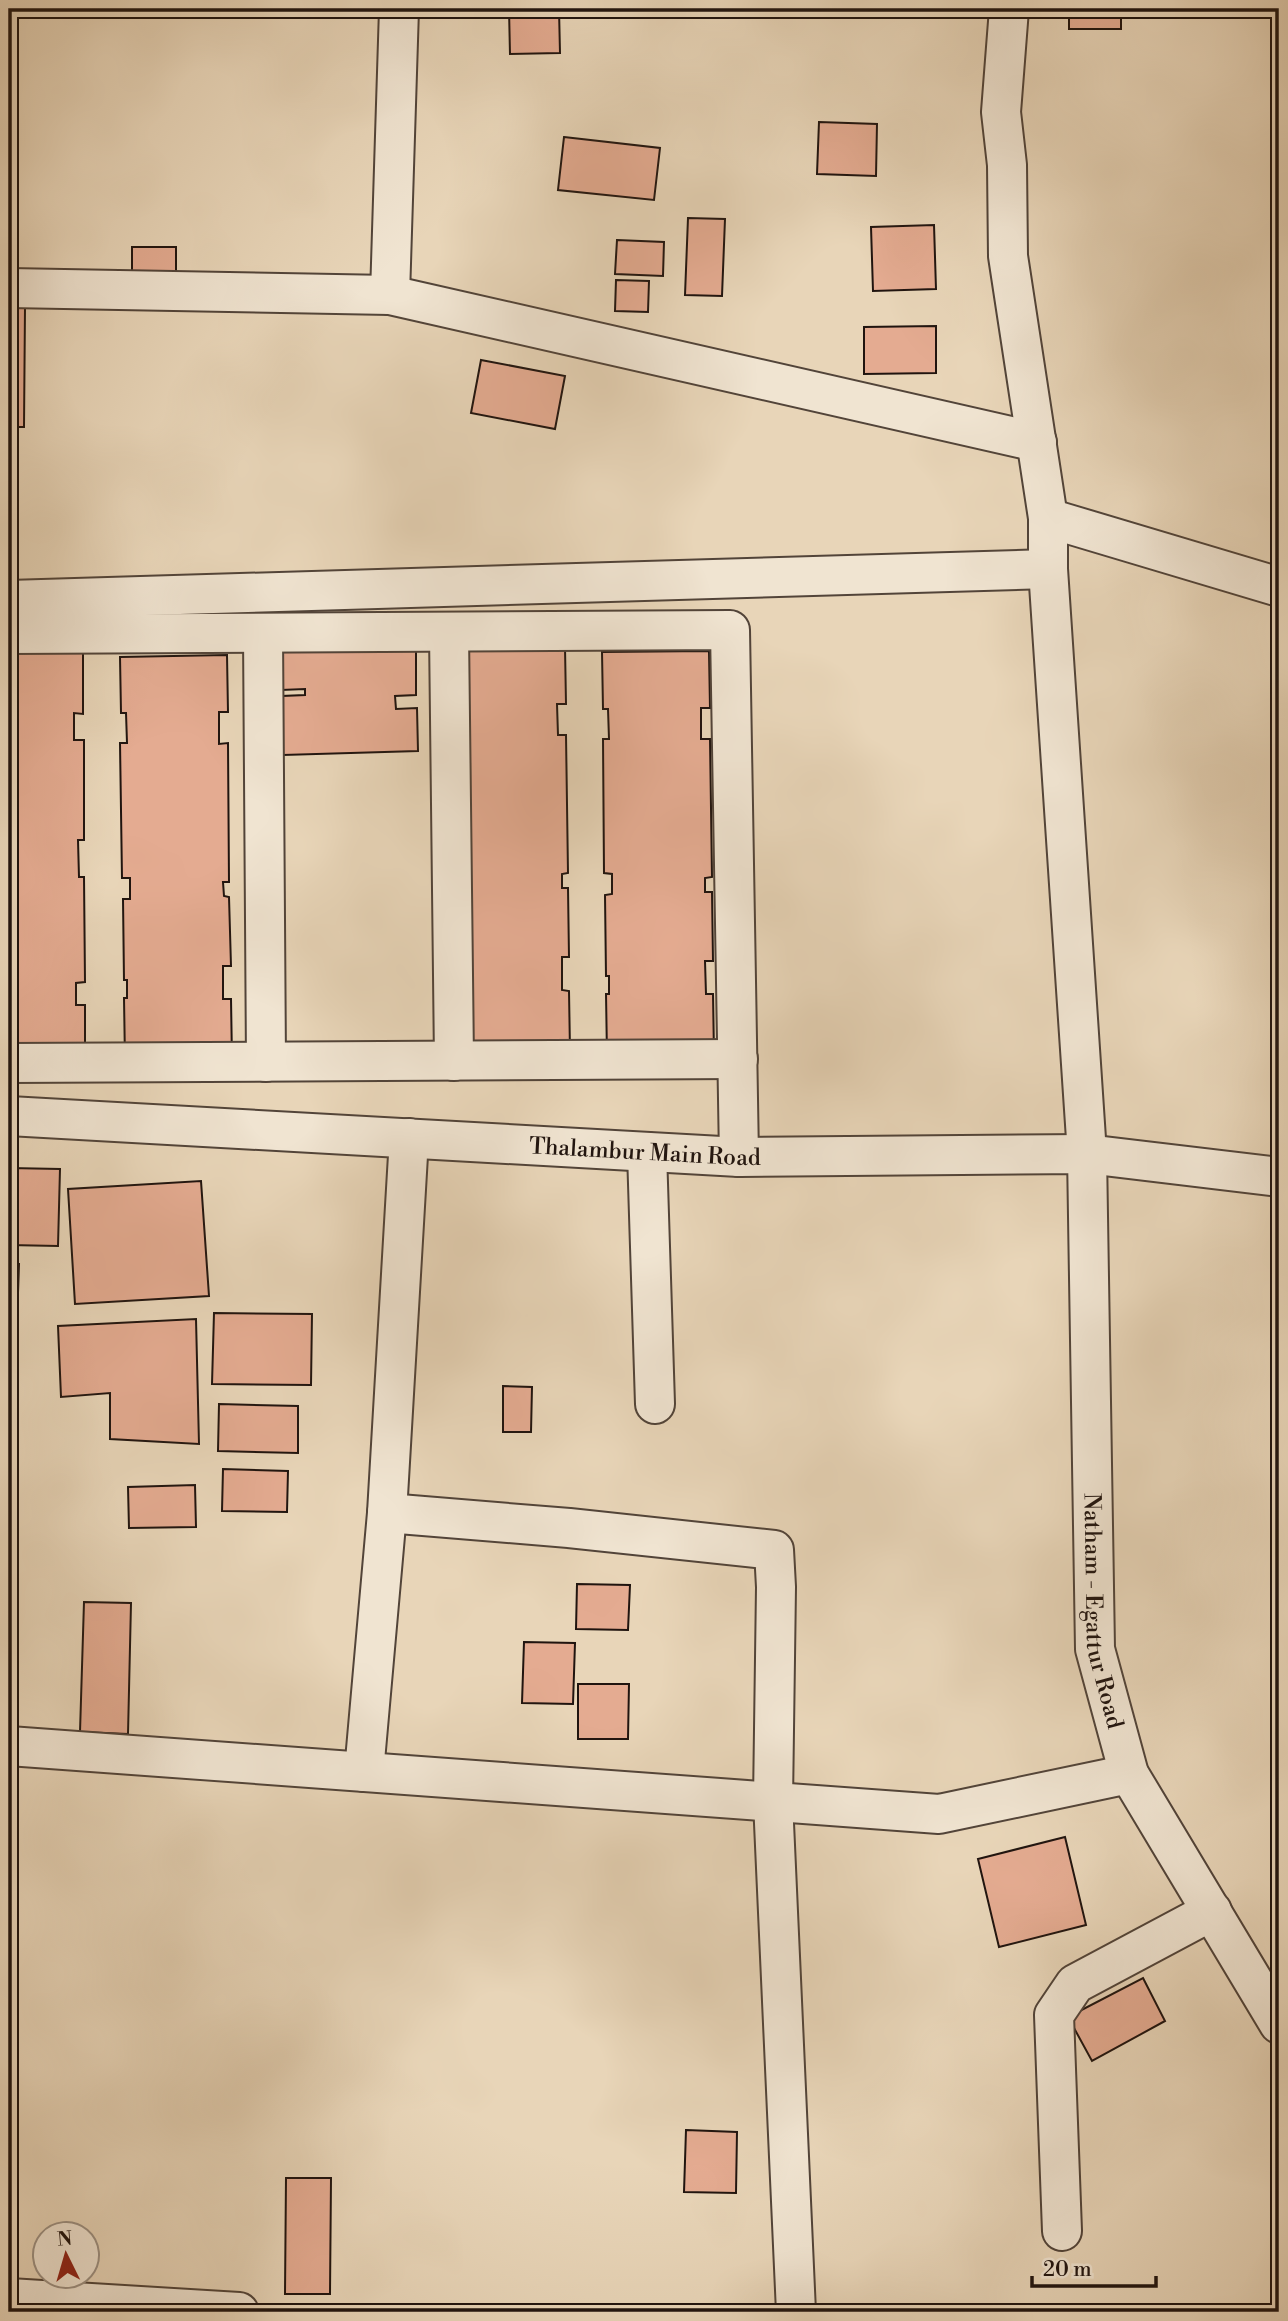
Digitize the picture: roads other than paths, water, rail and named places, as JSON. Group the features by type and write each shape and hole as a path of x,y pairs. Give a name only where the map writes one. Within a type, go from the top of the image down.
{"street":[{"path":"390,295 399,9"},
{"name":"Natham - Egattur Road","path":"1009,9 1001,112 1007,165 1007,256 1048,518 1048,569 1087,1154 1095,1649 1129,1774 1279,2024"},
{"path":"9,288 390,295 1037,442"},
{"path":"1048,518 1279,587"},
{"path":"9,600 1048,569"},
{"path":"9,634 730,630 739,1157"},
{"path":"449,632 454,1061"},
{"path":"263,633 266,1062"},
{"path":"9,1063 738,1059"},
{"name":"Thalambur Main Road","path":"9,1116 739,1157 1087,1154 1279,1178"},
{"path":"364,1772 387,1513 409,1139"},
{"path":"647,1152 655,1404"},
{"path":"387,1513 569,1528 774,1550 776,1587 773,1801 796,2312"},
{"path":"9,1746 939,1814 1129,1774"},
{"path":"1062,2231 1054,2015 1075,1983 1212,1912"},
{"path":"9,2298 239,2312"}]}
